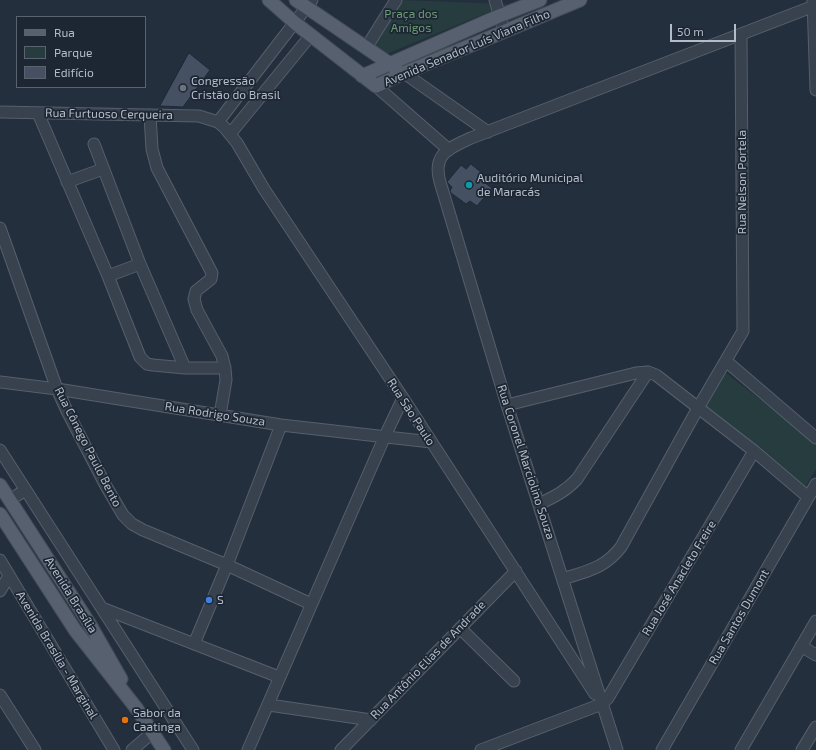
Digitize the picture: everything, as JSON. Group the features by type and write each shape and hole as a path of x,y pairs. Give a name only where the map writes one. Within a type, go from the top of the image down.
{"main road":[{"path":"269,0 294,23 376,86"},
{"name":"Avenida Senador Luís Viana Filho","path":"362,76 537,0"},
{"name":"Avenida Senador Luís Viana Filho","path":"376,86 580,0"},
{"path":"305,2 366,48 404,73"},
{"name":"Avenida Brasília","path":"0,485 110,658 137,709"},
{"name":"Avenida Brasília","path":"0,514 75,630 137,709 164,750"},
{"path":"31,561 44,552"}],"street":[{"path":"366,48 396,0"},
{"path":"495,0 504,31"},
{"path":"218,122 294,23 305,2"},
{"path":"376,86 448,150 488,132 741,34 813,3 816,90"},
{"name":"Rua Nelson Portela","path":"726,361 743,331 741,34"},
{"path":"230,134 311,35"},
{"path":"404,73 488,132"},
{"name":"Rua Furtuoso Cerqueira","path":"0,112 199,116 218,122"},
{"path":"38,113 143,361 153,365 185,368 226,368"},
{"path":"150,115 152,149 157,168 212,273 211,279 196,291 194,299 197,310 222,356 226,368 225,387 220,415"},
{"name":"Rua São Paulo","path":"218,122 230,134 264,189 403,398 602,704"},
{"path":"94,144 140,264 185,368"},
{"name":"Rua Coronel Marciolino Souza","path":"448,150 438,162 436,167 437,173 507,405 618,750"},
{"path":"67,182 103,169"},
{"name":"Rua Cônego Paulo Bento","path":"0,228 57,389 99,473 123,515 132,524 143,530 227,565 311,604"},
{"path":"108,276 140,264"},
{"path":"563,579 599,567 615,556 726,361 816,438"},
{"path":"539,504 559,495 569,488 577,479 648,372"},
{"path":"507,405 636,373 648,372 662,378 698,408 754,450 808,497"},
{"name":"Rua Rodrigo Souza","path":"0,382 57,389 281,425 431,442"},
{"path":"248,750 403,398"},
{"path":"194,644 227,565 281,425"},
{"path":"0,450 193,750"},
{"name":"Rua José Anacleto Freire","path":"602,704 608,698 754,450"},
{"name":"Rua Santos Dumont","path":"662,750 816,484"},
{"path":"10,500 26,490"},
{"name":"Avenida Brasília - Marginal","path":"0,560 114,750"},
{"name":"Rua Antônio Elias de Andrade","path":"341,750 516,571"},
{"path":"0,591 9,576"},
{"path":"102,608 279,677"},
{"path":"741,750 816,621"},
{"path":"460,628 514,681"},
{"path":"801,646 816,655"},
{"path":"0,695 30,747"},
{"path":"480,750 602,704"},
{"path":"269,705 371,720"},
{"path":"807,748 816,726"},
{"path":"132,750 145,746 153,732"}],"green space":[{"name":"Praça dos Amigos","path":"400,0 508,4 384,55 368,47"},
{"path":"726,373 816,443 816,469 805,488 706,406"}],"building":[{"name":"Congressão Cristão do Brasil","path":"189,53 210,70 183,107 160,106"},
{"name":"Auditório Municipal de Maracás","path":"471,164 488,178 485,183 492,188 477,206 470,201 466,204 451,193 450,191 452,187 447,182 461,165 466,169"}],"place":[{"name":"Congressão Cristão do Brasil","path":"183,88"},
{"name":"Auditório Municipal de Maracás","path":"469,185"},
{"name":"S","path":"209,600"},
{"name":"Sabor da Caatinga","path":"125,720"}]}
